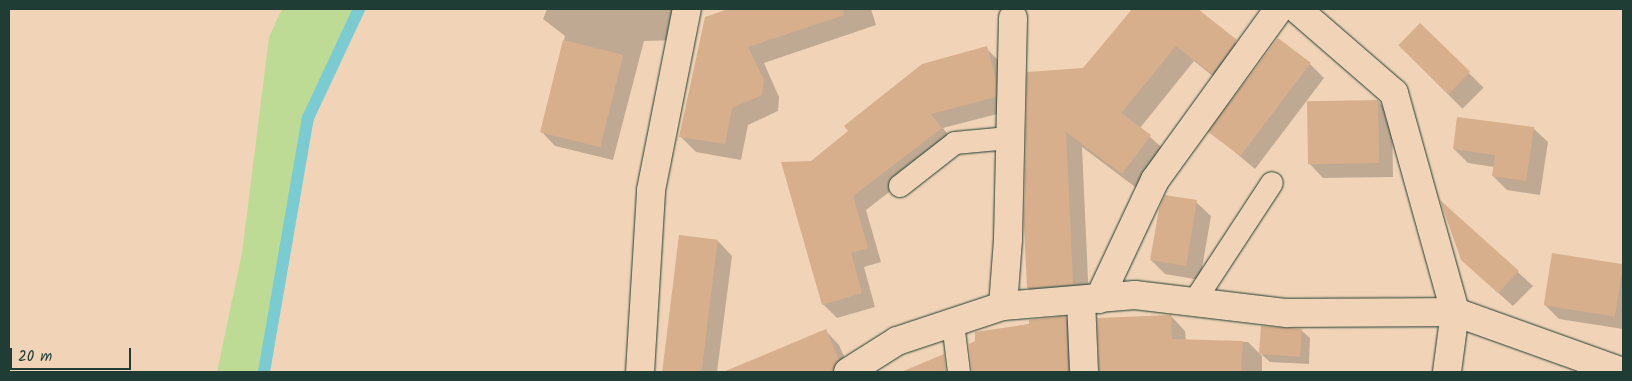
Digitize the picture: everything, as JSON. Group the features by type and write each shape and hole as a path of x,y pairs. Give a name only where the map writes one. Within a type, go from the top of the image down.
{"street":[{"path":"640,372 651,190 687,9"},
{"path":"1084,372 1090,299 1155,180 1279,9"},
{"path":"1298,9 1394,93 1455,312 1447,372"},
{"path":"1003,306 1008,239 1009,138 1016,12"},
{"path":"848,372 898,341 1003,306 1135,295 1287,313 1455,312 1623,372"}],"lane":[{"path":"900,186 955,143 1009,138"},
{"path":"1194,302 1272,183"},
{"path":"953,323 959,372"}],"green space":[{"path":"282,9 359,9 308,118 264,372 217,372 242,253 269,37"}],"building":[{"path":"728,9 843,9 844,15 748,47 764,80 762,95 732,108 725,144 679,137 705,17"},
{"path":"1132,9 1198,9 1237,40 1212,74 1176,46 1121,113 1151,135 1122,174 1066,132 1073,284 1027,288 1024,226 1027,72 1083,68"},
{"path":"1420,23 1470,72 1449,94 1398,45"},
{"path":"1278,38 1311,63 1240,156 1208,131"},
{"path":"563,40 623,55 600,147 540,132"},
{"path":"987,46 996,80 996,97 931,114 942,128 853,196 868,248 851,253 862,293 822,305 781,162 811,161 848,131 844,126 922,64"},
{"path":"1378,100 1379,163 1308,164 1307,101"},
{"path":"1457,117 1534,127 1526,181 1492,176 1495,155 1453,149"},
{"path":"1165,195 1197,200 1186,266 1150,260 1159,209"},
{"path":"1440,200 1519,271 1498,293 1461,260"},
{"path":"679,235 718,240 701,372 662,372"},
{"path":"1552,253 1623,264 1615,317 1544,305"},
{"path":"1171,315 1172,339 1243,341 1241,372 1099,372 1097,318"},
{"path":"1066,316 1068,372 972,372 969,344 975,341 975,332 1029,324 1029,320"},
{"path":"1261,326 1302,329 1300,357 1259,354"},
{"path":"826,329 839,360 832,372 723,372"},
{"path":"944,354 946,372 901,372"}],"waterway":[{"path":"264,372 308,118 359,9"}]}
